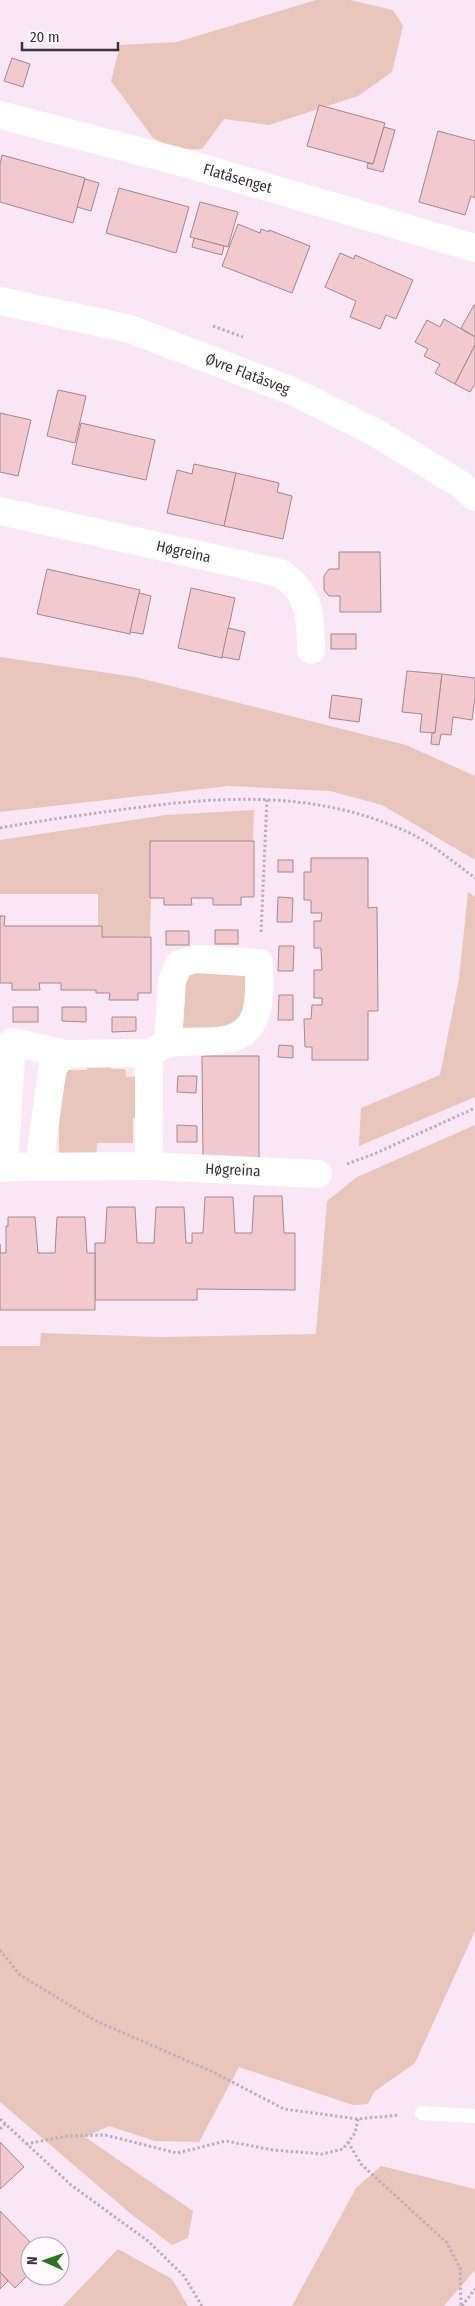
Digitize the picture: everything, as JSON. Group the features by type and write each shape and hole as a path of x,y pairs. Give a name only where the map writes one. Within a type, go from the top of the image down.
{"street":[{"name":"Flatåsenget","path":"0,114 185,163 475,248"},
{"name":"Øvre Flatåsveg","path":"0,301 130,329 292,391 376,433 460,484 475,496"},
{"name":"Høgreina","path":"0,510 280,573 294,582 305,599 310,617 311,650"},
{"path":"149,1166 159,1048 172,980 179,964 194,959 259,963"},
{"name":"Høgreina","path":"259,963 258,1000 255,1017 247,1032 233,1039 159,1048 66,1054 12,1042 2,1168 149,1166 318,1174"},
{"path":"39,1166 52,1065 66,1054"}],"lane":[{"path":"422,2113 475,2116"}],"path":[{"path":"0,828 158,804 267,798 305,802 348,811 403,830 436,849 475,878"},
{"path":"259,963 267,798"},
{"path":"318,1174 374,1154 475,1108"},
{"path":"0,1950 20,1975 96,2021 213,2072 284,2109 358,2119 422,2113"},
{"path":"0,2119 71,2185 148,2241 184,2276 202,2306"},
{"path":"26,2144 67,2136 105,2135 177,2152 226,2141 273,2150 322,2154 343,2149 355,2132 358,2119"},
{"path":"0,2129 5,2124"},
{"path":"348,2142 362,2164 447,2243 460,2268 461,2306"},
{"path":"461,2306 475,2289"}],"shaded area":[{"path":"316,0 350,0 393,10 403,26 392,72 358,96 269,125 224,119 202,149 177,150 153,138 111,81 120,45 177,42"},
{"path":"0,657 135,677 406,745 475,776 475,860 382,805 330,791 229,786 0,812"},
{"path":"254,810 253,844 152,843 150,936 98,937 98,894 0,894 0,840 166,815"},
{"path":"468,892 475,897 475,1097 359,1146 361,1108 440,1075 459,979"},
{"path":"190,971 248,973 247,1015 232,1032 180,1030 181,1003 185,1003 179,986"},
{"path":"87,1060 111,1060 111,1069 125,1069 126,1077 140,1076 140,1118 133,1118 133,1143 97,1143 96,1158 59,1158 59,1094 68,1070 87,1070"},
{"path":"475,1125 475,1931 415,2063 374,2092 368,2104 353,2105 239,2067 199,2142 155,2141 109,2126 85,2137 193,2211 188,2238 172,2245 131,2214 0,2102 0,1346 40,1346 41,1333 159,1337 316,1334 327,1201 357,1177"},
{"path":"381,2166 475,2189 475,2270 444,2306 292,2306 356,2188"},
{"path":"118,2249 172,2279 188,2306 63,2306"}],"building":[{"path":"12,58 30,64 23,87 4,81"},
{"path":"319,105 385,123 373,164 307,146"},
{"path":"384,127 395,130 383,172 367,168 368,163 373,164"},
{"path":"438,131 475,141 475,198 471,196 465,215 419,202"},
{"path":"2,155 85,178 73,223 0,202 0,164"},
{"path":"85,179 99,183 91,211 77,207"},
{"path":"119,188 189,207 176,253 106,233"},
{"path":"200,202 238,212 228,247 190,237"},
{"path":"238,224 260,233 261,229 269,232 269,230 310,246 292,293 222,266"},
{"path":"194,238 224,246 222,255 192,247"},
{"path":"340,253 354,259 355,255 413,280 396,319 386,315 380,329 350,317 356,301 325,287"},
{"path":"475,305 475,337 461,328"},
{"path":"444,319 475,337 475,345 455,384 435,373 440,364 424,356 428,349 415,342 427,320 440,327"},
{"path":"475,345 475,384 470,392 455,384"},
{"path":"58,390 86,396 75,443 47,436"},
{"path":"0,413 31,420 18,476 0,472"},
{"path":"81,423 155,440 146,480 72,464"},
{"path":"194,464 236,473 224,526 167,513 177,470 192,474"},
{"path":"236,473 279,483 277,492 292,496 283,539 224,526"},
{"path":"339,552 380,552 381,612 340,612 340,596 329,596 324,590 324,576 329,569 339,569"},
{"path":"47,569 140,590 130,634 37,614"},
{"path":"191,588 235,598 222,658 178,648"},
{"path":"139,593 151,596 143,634 130,632"},
{"path":"228,628 245,632 239,660 222,657"},
{"path":"331,634 356,634 356,649 331,649"},
{"path":"407,671 442,674 435,733 420,732 422,714 402,712"},
{"path":"442,674 475,678 475,697 472,720 453,717 451,735 441,734 439,745 431,744 432,733 435,733"},
{"path":"332,695 362,699 359,722 329,718"},
{"path":"150,841 254,841 254,897 241,897 241,905 213,905 213,898 191,898 192,905 164,905 164,898 150,898"},
{"path":"311,858 368,858 368,908 377,907 378,1011 368,1011 368,1060 312,1060 312,1047 305,1047 304,1019 311,1019 312,1005 322,1005 322,998 314,998 314,970 322,970 321,948 314,948 314,921 321,921 322,913 311,913 311,900 304,900 304,872 311,872"},
{"path":"278,860 293,860 293,872 278,872"},
{"path":"278,897 293,898 292,922 277,922"},
{"path":"0,916 5,916 4,926 102,926 102,937 151,937 151,993 138,993 138,1000 109,1000 110,993 96,993 96,990 61,990 61,983 39,983 40,990 12,990 12,983 0,983"},
{"path":"215,930 238,930 238,944 215,944"},
{"path":"166,931 189,931 189,945 166,945"},
{"path":"279,946 294,946 293,971 278,971"},
{"path":"279,995 293,995 293,1020 278,1020"},
{"path":"13,1007 38,1007 38,1022 13,1022"},
{"path":"62,1007 86,1007 86,1022 62,1021"},
{"path":"112,1017 136,1017 136,1031 112,1032"},
{"path":"279,1045 293,1046 293,1058 278,1057"},
{"path":"202,1056 259,1056 259,1159 203,1160"},
{"path":"178,1076 197,1076 196,1093 177,1092"},
{"path":"177,1125 197,1126 197,1142 177,1142"},
{"path":"254,1196 282,1196 284,1233 295,1233 295,1290 197,1289 197,1300 95,1300 95,1243 105,1243 107,1207 135,1207 137,1243 154,1243 156,1207 184,1207 186,1243 192,1243 192,1233 203,1233 205,1197 233,1197 235,1233 252,1233"},
{"path":"8,1217 35,1217 38,1253 55,1253 57,1217 85,1217 87,1253 95,1253 95,1310 0,1310 0,1253 6,1253"},
{"path":"0,2142 24,2167 0,2189"},
{"path":"0,2211 24,2236 20,2236 20,2283 15,2288 0,2272"},
{"path":"0,2272 8,2281 0,2289"}]}
